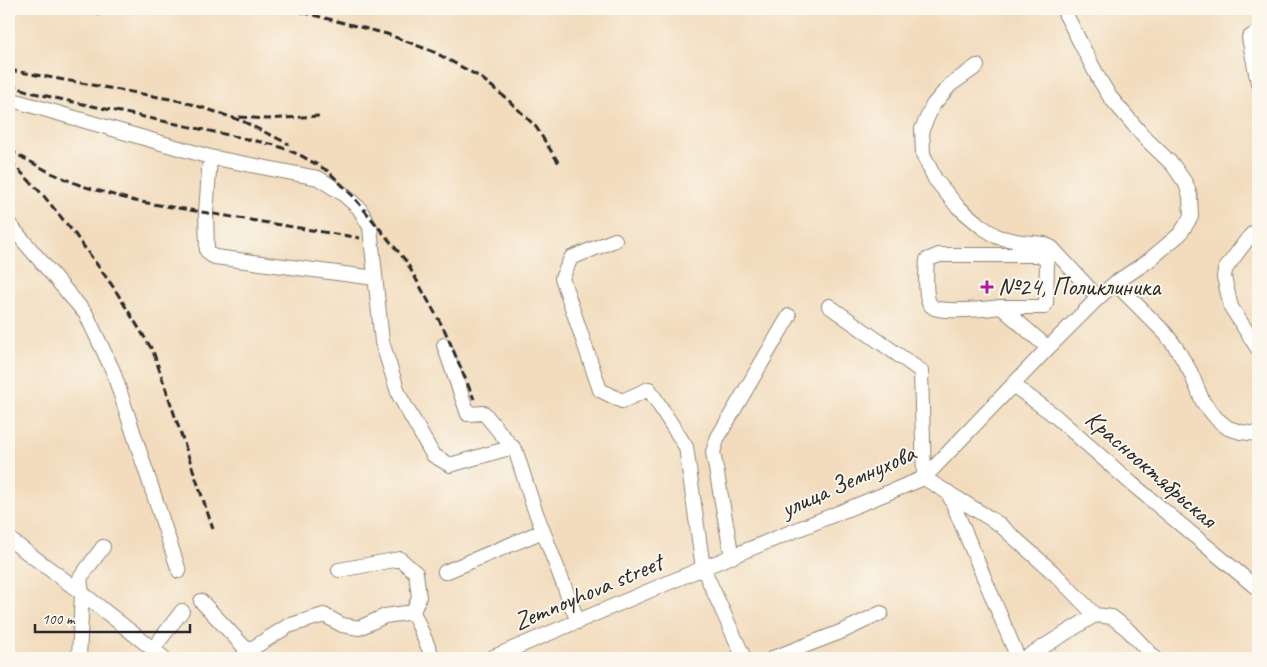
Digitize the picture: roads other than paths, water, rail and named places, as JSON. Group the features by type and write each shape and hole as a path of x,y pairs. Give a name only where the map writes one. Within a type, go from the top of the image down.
{"street":[{"name":"улица Земнухова","path":"703,568 924,478 1098,298 1115,283 1148,261 1180,234 1191,217 1190,196 1186,184 1173,165 1145,138 1110,97 1063,9"},
{"path":"1258,32 1249,38 1258,82"},
{"path":"977,66 950,85 933,105 922,129 923,154 935,179 957,206 982,228 998,236 1021,242 1044,244 1052,248 1098,298"},
{"path":"9,99 210,158 318,178 342,193 359,208 370,227 382,342 399,395 432,455 450,465 512,447"},
{"path":"210,158 206,213 207,251 211,255 375,278"},
{"path":"9,224 86,314 113,370 179,571"},
{"path":"1258,230 1252,234 1228,264 1224,277 1231,307 1258,349"},
{"path":"615,240 571,258 562,278 600,390 622,402 649,390 686,447 703,568 744,658"},
{"path":"1001,307 1044,306 1046,303 1046,259 1042,256 939,255 927,260 928,302 936,309 966,310 1001,307 1048,348"},
{"path":"1115,283 1165,333 1175,346 1190,371 1203,402 1217,419 1228,428 1258,434"},
{"path":"829,306 922,371 924,478 999,524 1056,575 1095,615 1112,618 1127,629 1155,658"},
{"path":"732,557 713,452 718,437 789,316"},
{"path":"444,346 468,414 484,413 516,452 533,505 578,622"},
{"name":"Краснооктябрьская","path":"1013,385 1054,415 1131,483 1258,589"},
{"path":"948,492 1018,658"},
{"path":"445,572 543,531"},
{"path":"9,539 82,593 164,658"},
{"path":"79,658 82,593 80,578 103,547"},
{"path":"339,570 400,560 416,573 418,597 413,612 433,658"},
{"name":"Zemnoyhova street","path":"491,658 703,568"},
{"path":"201,601 244,655 288,626 324,614 342,625 359,628 385,616 413,612"},
{"path":"153,649 182,610"},
{"path":"773,658 843,631 882,613"},
{"path":"1025,658 1095,615"}],"railway":[{"path":"73,9 101,14"},
{"path":"290,9 387,34 434,52 480,77 506,98 536,127 560,165"},
{"path":"9,70 181,101 242,121 289,144"},
{"path":"9,85 64,100 275,145 300,155 328,171 352,195 406,261 445,331 474,399"},
{"path":"239,117 267,119 319,116"},
{"path":"9,150 51,173 82,186 135,201 360,238"},
{"path":"9,162 43,195 74,233 114,288 153,351 213,529"}],"place":[{"name":"№24, Поликлиника","path":"987,287"}]}
